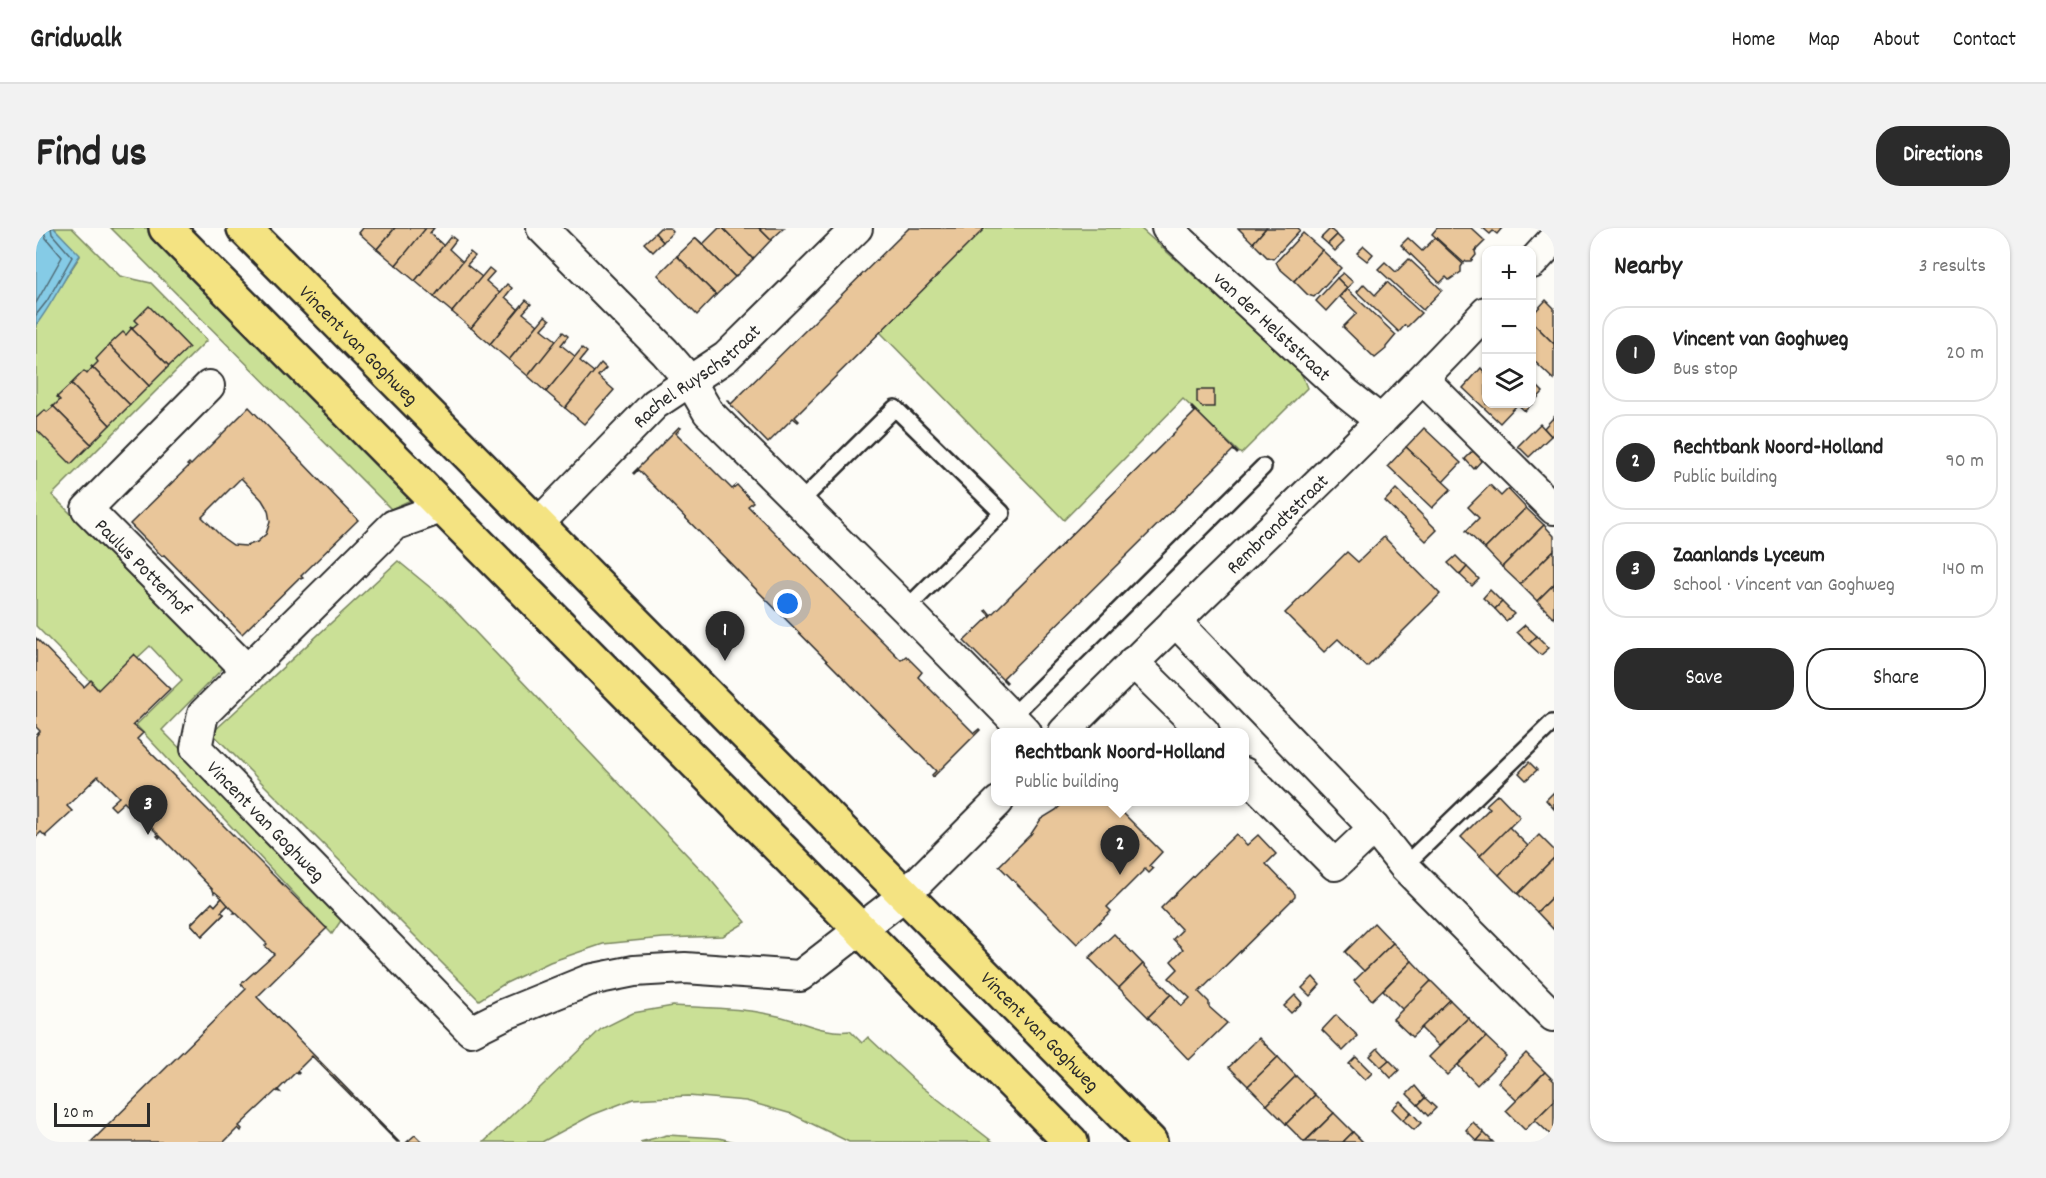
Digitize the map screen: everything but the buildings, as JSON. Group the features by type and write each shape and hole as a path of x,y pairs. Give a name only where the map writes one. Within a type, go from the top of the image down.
{"main road":[{"path":"166,228 1071,1142"},
{"name":"Vincent van Goghweg","path":"244,228 1150,1142"}],"street":[{"path":"542,228 665,351 690,381 708,412 906,609 1018,725"},
{"name":"Rachel Ruyschstraat","path":"537,525 655,404 726,357 857,228"},
{"name":"van der Helststraat","path":"1167,228 1347,394 1380,421"},
{"path":"1536,259 1554,239"},
{"name":"Rembrandtstraat","path":"1068,728 1423,379 1482,316"},
{"path":"1423,379 1554,509"},
{"name":"Paulus Potterhof","path":"209,386 87,509 247,670"},
{"name":"Vincent van Goghweg","path":"444,507 394,525 203,714 196,748 471,1031 503,1015 589,980 634,971 685,968 800,976 906,894"},
{"path":"1175,621 1374,828 1404,866 1553,1016"},
{"path":"1133,662 1200,728"},
{"path":"1249,778 1335,865 1374,828"},
{"path":"906,894 993,806"}],"lane":[{"path":"799,503 895,408 1002,513 906,609"},
{"path":"1018,725 1263,467"},
{"path":"1404,866 1552,723"}],"green space":[{"path":"54,228 72,228 120,276 151,283 207,340 52,495 224,667 162,730 344,916 332,934 136,725 182,680 150,646 101,692 36,626 36,323 80,256"},
{"path":"111,228 147,228 415,498 391,509"},
{"path":"982,228 1140,228 1300,370 1307,388 1241,454 1183,399 1064,520 880,332"},
{"path":"398,561 443,598 709,878 746,922 723,936 663,938 603,944 550,962 504,984 479,1000 212,733"},
{"path":"673,1006 765,1013 832,1031 850,1031 862,1043 868,1037 917,1083 993,1142 849,1142 792,1114 746,1101 688,1096 633,1099 592,1115 542,1142 484,1142 601,1029 633,1013"},
{"path":"667,1135 719,1138 735,1142 640,1142"}],"water":[{"path":"36,228 54,228 80,255 36,325"}],"place":[{"name":"Vincent van Goghweg","path":"725,661"},
{"name":"Zaanlands Lyceum","path":"148,835"},
{"name":"Rechtbank Noord-Holland","path":"1120,875"}]}
